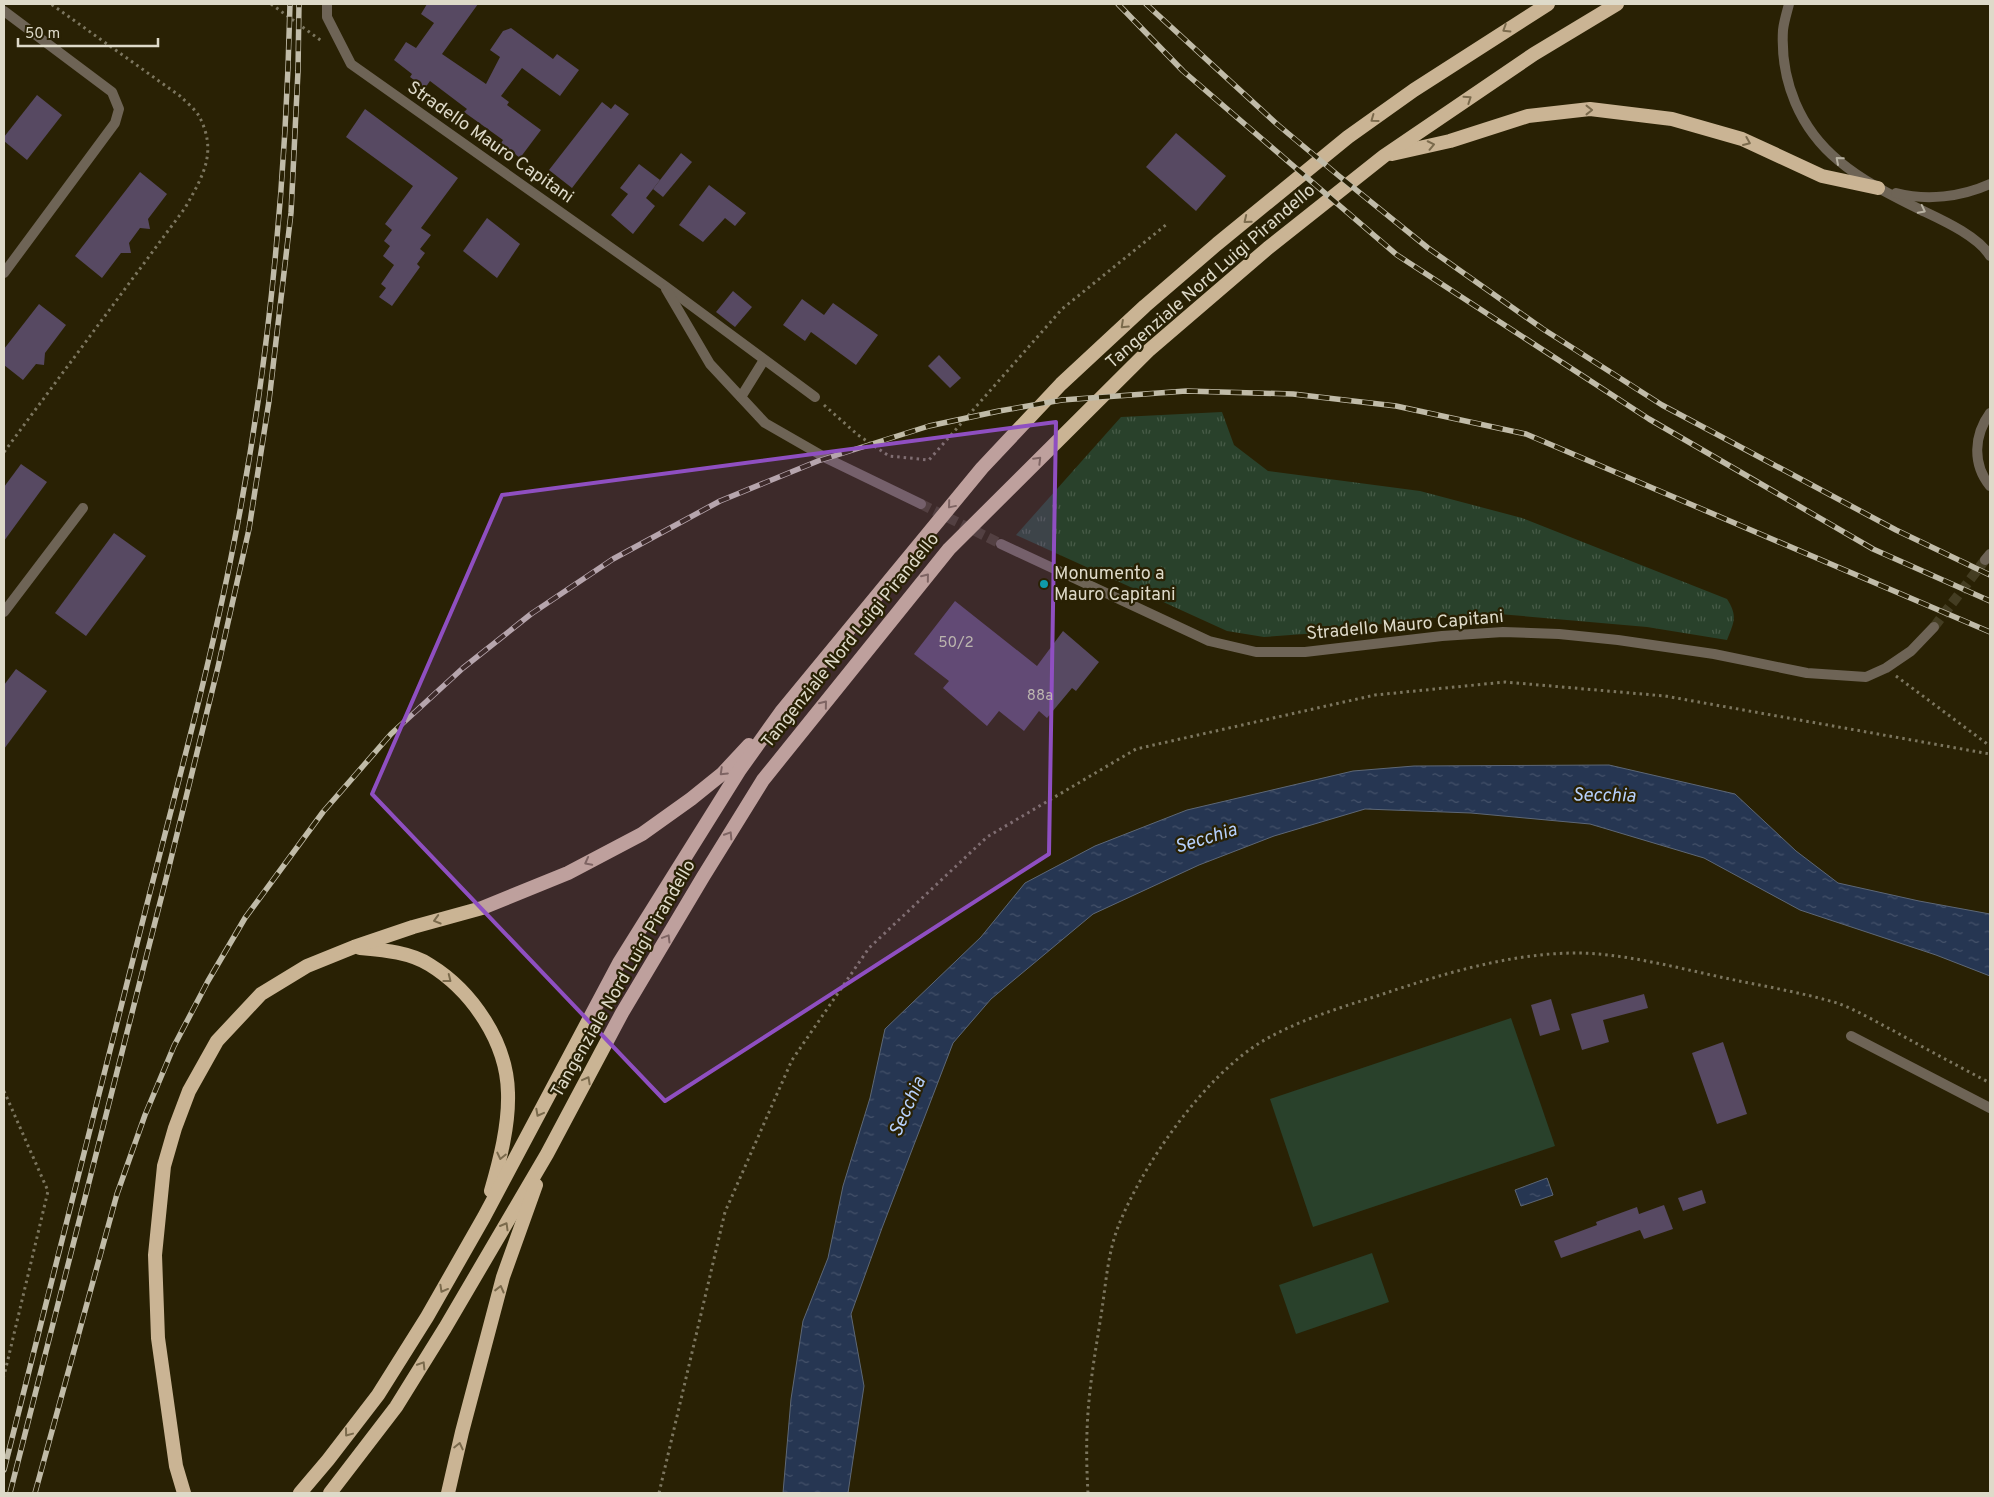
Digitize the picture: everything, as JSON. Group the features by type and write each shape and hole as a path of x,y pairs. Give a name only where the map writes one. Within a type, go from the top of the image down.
{"highway":[{"name":"Tangenziale Nord Luigi Pirandello","path":"300,1493 328,1460 378,1394 427,1317 484,1216 619,962 739,771 780,712 982,468 1061,384 1145,306 1217,244 1348,137 1414,90 1548,4"},
{"name":"Tangenziale Nord Luigi Pirandello","path":"330,1493 396,1407 450,1320 547,1154 622,1013 763,780 949,548 1148,351 1268,248 1384,156 1534,54 1617,4"},
{"path":"1384,156 1450,142 1528,116 1590,109 1672,119 1742,139 1822,176 1878,188"},
{"path":"184,1493 176,1466 158,1338 155,1255 164,1166 175,1128 190,1091 217,1041 261,994 307,966 354,947 413,927 482,908 568,873 642,834 691,800 722,774 780,712"},
{"path":"354,947 391,950 429,964 455,984 480,1010 500,1049 508,1092 502,1153 484,1216"},
{"path":"448,1493 503,1277 547,1154"}],"street":[{"name":"Stradello Mauro Capitani","path":"327,4 327,18 351,64 665,286 815,397"},
{"path":"1789,4 1783,29 1785,68 1793,103 1812,133 1839,161 1878,188 1950,224 1973,240 1990,256"},
{"path":"4,11 112,92 119,109 115,123 4,273"},
{"path":"1878,188 1907,196 1932,197 1976,191 1990,184"},
{"name":"Stradello Mauro Capitani","path":"665,286 710,364 765,422 826,458 920,504"},
{"path":"741,397 764,360"},
{"path":"1990,413 1983,424 1977,442 1978,461 1990,486"},
{"path":"4,612 83,508"},
{"name":"Stradello Mauro Capitani","path":"1001,544 1209,640 1256,652 1305,652 1442,636 1503,632 1559,634 1618,640 1714,654 1807,673 1866,677 1886,668 1911,651 1934,627"},
{"path":"1851,1036 1990,1108"}],"path":[{"path":"4,452 185,208 202,178 210,152 206,134 198,114 180,96 51,4"},
{"path":"271,4 329,47"},
{"path":"815,397 858,435 889,456 929,460 1062,309 1167,224"},
{"path":"1886,668 1990,746"},
{"path":"659,1493 724,1212 792,1060 869,948 987,837 1136,749 1375,695 1505,682 1665,696 1990,754"},
{"path":"1088,1493 1087,1435 1089,1393 1110,1259 1117,1230 1128,1205 1149,1167 1210,1084 1250,1050 1296,1024 1407,986 1486,965 1547,955 1596,954 1628,958 1713,975 1840,1004 1990,1083"},
{"path":"4,1091 48,1191 4,1376"}],"highlighted area":[{"path":"1056,422 1049,854 665,1101 372,794 502,495"}],"green space":[{"path":"1222,412 1234,445 1268,471 1420,491 1522,518 1727,599 1733,610 1734,619 1727,640 1647,627 1499,614 1412,619 1332,632 1264,637 1227,631 1016,535 1121,417"},
{"path":"1511,1018 1555,1146 1313,1227 1270,1099"},
{"path":"1372,1253 1389,1302 1296,1334 1279,1285"}],"water":[{"name":"Secchia","path":"1609,765 1735,794 1796,851 1838,883 1990,914 1990,976 1936,955 1800,910 1704,858 1590,824 1471,813 1365,809 1274,836 1199,865 1093,914 991,999 953,1043 851,1314 864,1386 848,1493 783,1493 791,1399 803,1321 828,1258 843,1186 870,1098 885,1029 981,937 1025,883 1095,846 1187,810 1353,771 1414,766"},
{"path":"1547,1178 1553,1195 1521,1206 1515,1190"}],"building":[{"path":"427,4 478,4 442,54 486,84 500,57 490,50 503,31 511,28 553,59 557,54 579,70 560,96 522,68 501,96 509,102 507,105 541,130 520,158 501,143 503,140 464,112 467,109 430,81 425,88 410,77 412,74 394,60 406,42 416,48 434,23 421,14"},
{"path":"37,95 62,115 27,160 4,141 4,137"},
{"path":"602,102 611,109 615,104 629,114 572,188 549,170"},
{"path":"365,109 458,178 421,228 431,235 420,249 425,253 417,264 420,267 392,306 379,297 386,288 381,284 394,265 383,256 390,246 384,241 392,230 385,224 413,186 346,137"},
{"path":"1176,133 1226,176 1196,211 1146,167"},
{"path":"681,153 692,162 663,197 653,189"},
{"path":"639,164 660,180 646,198 655,206 633,234 611,215 628,194 620,188"},
{"path":"140,172 167,194 148,219 150,229 140,228 129,243 131,253 121,253 102,278 75,256"},
{"path":"709,185 746,213 735,226 725,218 703,242 679,225"},
{"path":"487,218 520,244 497,278 463,251"},
{"path":"733,291 752,307 735,327 716,312"},
{"path":"802,299 824,315 833,303 878,335 856,365 811,332 805,341 783,325"},
{"path":"39,304 66,325 45,353 44,365 36,364 23,380 4,365 4,349"},
{"path":"939,355 961,378 950,388 928,366"},
{"path":"21,464 47,482 4,541 4,487"},
{"path":"114,533 146,556 86,636 55,613"},
{"path":"955,601 1037,666 1063,631 1099,662 1076,691 1072,688 1047,718 1039,711 1024,731 999,711 987,726 943,688 949,681 914,654"},
{"path":"16,669 47,691 4,749 4,685"},
{"path":"1644,994 1648,1008 1603,1020 1609,1042 1582,1050 1571,1014"},
{"path":"1551,999 1560,1030 1540,1036 1531,1005"},
{"path":"1723,1042 1747,1114 1717,1124 1692,1053"},
{"path":"1702,1190 1706,1203 1683,1211 1678,1198"},
{"path":"1664,1205 1673,1229 1644,1239 1640,1230 1561,1258 1554,1241 1597,1225 1596,1222 1637,1207 1639,1214"}],"tunnel":[{"path":"921,504 1001,544"},
{"path":"1934,627 1985,560"}],"railway":[{"path":"4,1470 194,718 228,575 249,462 267,332 285,135 290,4"},
{"path":"10,1493 166,879 218,667 249,529 269,401 291,213 298,71 299,4"},
{"path":"1118,4 1183,71 1397,255 1649,419 1873,549 1990,601"},
{"path":"1146,4 1278,125 1339,176 1428,248 1543,329 1662,405 1896,530 1990,575"},
{"path":"35,1493 117,1194 145,1115 174,1046 208,981 245,918 323,812 391,734 463,668 531,614 613,559 720,501 818,461 929,426 999,411 1062,400 1186,391 1293,394 1396,406 1526,434 1990,632"}],"place":[{"name":"Monumento a Mauro Capitani","path":"1044,584"}]}
